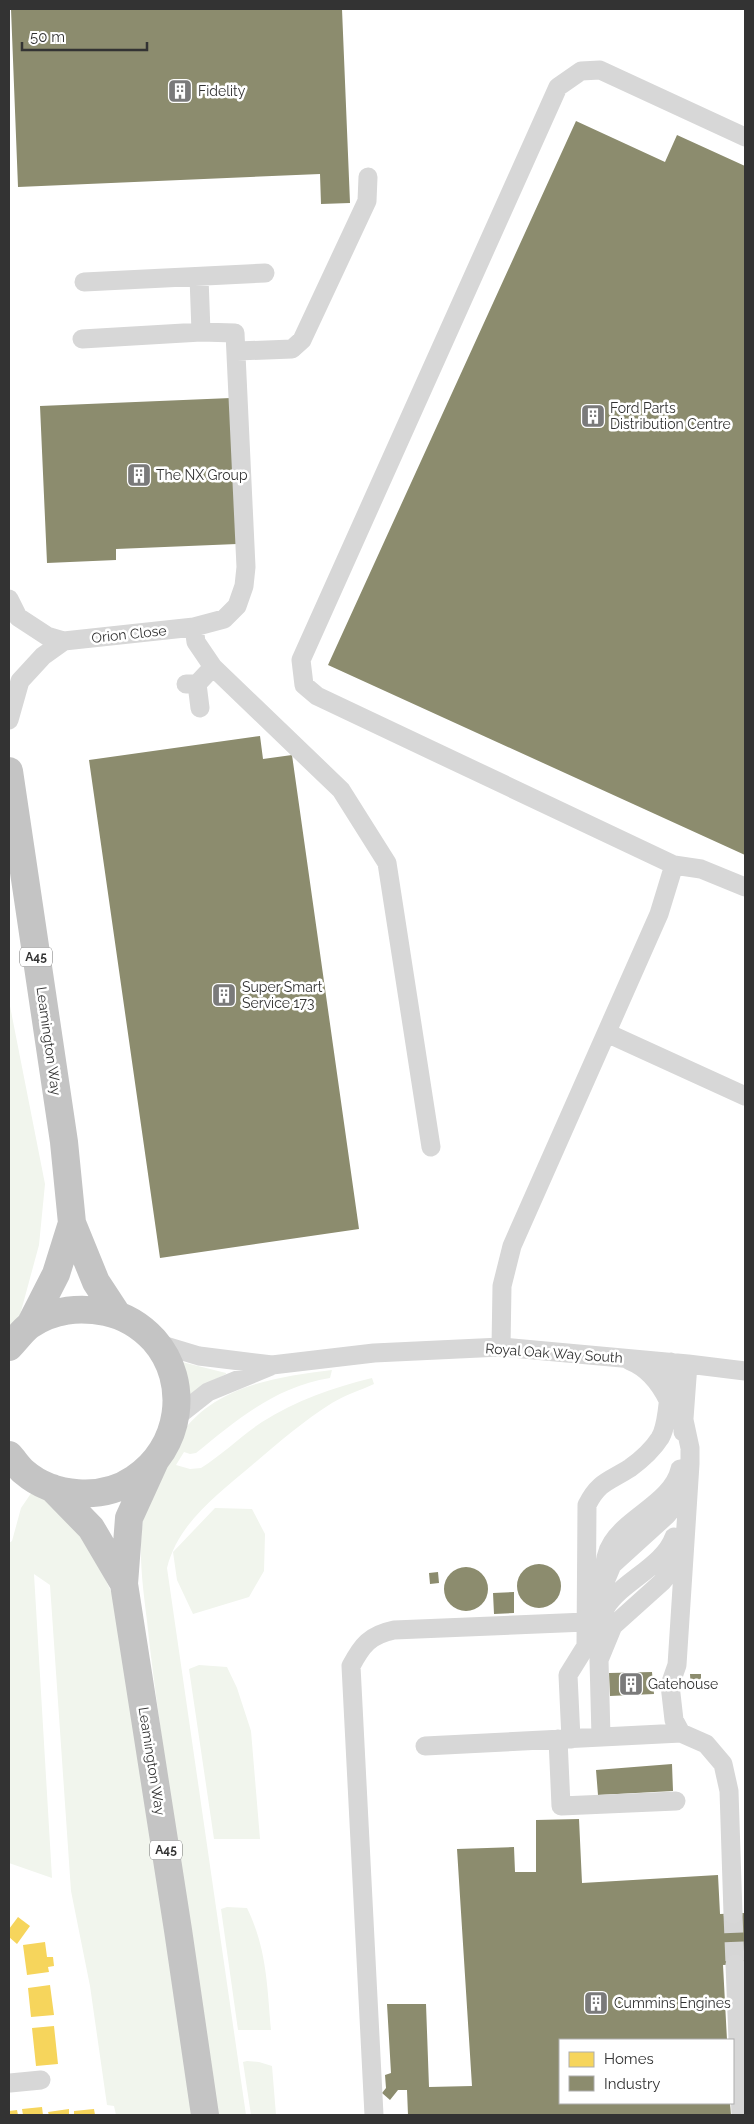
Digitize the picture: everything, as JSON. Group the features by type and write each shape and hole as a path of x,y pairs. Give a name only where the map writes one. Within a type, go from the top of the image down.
{"highway":[{"name":"Leamington Way","path":"9,771 64,1142 72,1223 96,1282 116,1314"},
{"name":"Leamington Way","path":"30,1325 56,1274 72,1223"},
{"path":"9,1347 30,1325 54,1313 85,1308 116,1314 144,1329 162,1350 173,1373 178,1401 173,1431 155,1461 134,1480 104,1492 74,1494 52,1488 13,1462"},
{"name":"Leamington Way","path":"155,1461 129,1518 124,1584 205,2115"},
{"name":"Leamington Way","path":"52,1488 91,1528 124,1584"}],"street":[{"path":"745,137 600,70 581,71 558,87 301,660 304,685 317,696 674,865 702,868 745,887"},
{"path":"236,351 292,348 302,340 367,201 368,177"},
{"path":"84,282 265,273"},
{"path":"82,339 200,332 199,277"},
{"name":"Orion Close","path":"9,600 18,617 47,636 64,640 194,627 224,619 236,606 244,586 246,567 235,332 200,332"},
{"path":"194,627 196,642 213,668 341,790 387,863 431,1147"},
{"path":"9,720 20,681 43,656 64,640"},
{"path":"200,708 192,684 213,668"},
{"path":"501,1347 502,1286 512,1246 659,914 674,865"},
{"path":"607,1033 745,1096"},
{"name":"Royal Oak Way South","path":"156,1343 199,1356 272,1365 374,1353 501,1347 680,1363 745,1371"},
{"path":"624,1358 635,1363 655,1378 668,1400"},
{"path":"601,1737 599,1616 587,1504 604,1482 629,1468 646,1454 660,1437 668,1400 680,1363"},
{"path":"680,1363 684,1420 690,1448 690,1464 677,1665 670,1685 674,1720 681,1733"},
{"name":"Royal Oak Way South","path":"175,1418 208,1392 272,1365"},
{"path":"374,2115 351,1666 360,1648 382,1632 599,1616 614,1626 662,1582 670,1572 684,1420"},
{"path":"674,1473 677,1502 671,1544 599,1616 607,1546 612,1530 674,1473"},
{"path":"599,1616 610,1556 668,1503 675,1494 677,1502 670,1524 611,1578 606,1587 599,1616 586,1646 568,1675 560,1806 676,1801"},
{"path":"425,1746 681,1733 706,1744 723,1764 729,1791 733,1914"},
{"path":"731,1843 739,1872 745,1878"},
{"path":"735,1964 740,1991 737,2048 741,2115"},
{"path":"737,2048 745,2031"},
{"path":"9,2079 41,2080"}],"shaded area":[{"path":"9,1001 45,1184 39,1245 20,1315 9,1329"},
{"path":"178,1361 226,1374 200,1387 185,1400"},
{"path":"332,1370 330,1378 310,1382 292,1389 258,1406 196,1453 184,1452 176,1465 190,1469 201,1468 262,1422 288,1407 343,1386 372,1378 374,1384 337,1400 311,1417 212,1499 180,1537 172,1552 167,1568 246,2115 214,2115 150,1651 142,1571 143,1521 153,1490 165,1463 181,1434 195,1417 212,1404 249,1386 269,1380"},
{"path":"34,1489 53,1502 93,1552 118,1607 192,2115 116,2115 114,2106 107,2105 90,1986 71,1891 50,1585 34,1574 52,1878 9,1863 9,1543 12,1541 21,1508"},
{"path":"215,1508 252,1509 265,1534 264,1571 249,1597 193,1614 177,1580 173,1552"},
{"path":"199,1665 227,1667 237,1688 251,1731 260,1839 214,1839 189,1669"},
{"path":"227,1907 247,1908 254,1923 265,1968 271,2030 238,2030 221,1909"},
{"path":"247,2061 272,2066 276,2115 251,2115 243,2062"}],"building: Homes":[{"path":"18,1917 30,1926 17,1944 9,1937 9,1929"},
{"path":"45,1942 47,1957 53,1957 54,1966 48,1967 49,1972 27,1975 23,1945"},
{"path":"50,1985 54,2015 31,2017 28,1988"},
{"path":"54,2026 58,2064 36,2066 32,2028"},
{"path":"42,2107 43,2115 23,2115 22,2109"},
{"path":"69,2109 69,2115 49,2115 48,2112"},
{"path":"94,2109 95,2115 74,2115 74,2111"},
{"path":"17,2110 18,2115 9,2115 9,2111"}],"building: Industry":[{"name":"Fidelity","path":"11,9 342,9 350,203 321,204 320,174 18,187"},
{"name":"Ford Parts Distribution Centre","path":"576,121 665,162 677,135 745,166 745,855 328,665"},
{"name":"The NX Group","path":"231,398 237,544 116,549 116,560 47,563 40,406"},
{"name":"Super Smart Service 173","path":"260,736 263,759 292,755 359,1229 160,1258 89,760"},
{"path":"535,1564 543,1564 555,1570 561,1586 555,1602 543,1608 535,1608 523,1602 517,1590 517,1582 523,1570"},
{"path":"470,1567 482,1573 487,1580 487,1598 482,1605 475,1610 462,1611 450,1605 445,1598 444,1585 450,1573 457,1568"},
{"path":"438,1572 439,1583 430,1584 429,1573"},
{"path":"514,1592 514,1613 494,1614 493,1593"},
{"name":"Gatehouse","path":"652,1672 654,1694 610,1696 609,1673"},
{"path":"690,1674 701,1674 701,1690 691,1690"},
{"path":"672,1764 673,1791 598,1795 596,1770"},
{"name":"Cummins Engines","path":"579,1819 582,1883 718,1875 720,1914 745,1913 745,1964 723,1965 727,2039 559,2039 559,2104 730,2104 731,2115 408,2115 407,2090 398,2090 390,2100 382,2093 386,2088 385,2075 391,2073 387,2004 426,2004 429,2087 472,2086 457,1849 514,1847 515,1872 536,1872 536,1820"}],"tunnel":[{"path":"733,1914 735,1964"}],"place":[{"name":"Fidelity","path":"180,91"},
{"name":"Ford Parts Distribution Centre","path":"593,416"},
{"name":"The NX Group","path":"139,475"},
{"name":"Super Smart Service 173","path":"224,995"},
{"name":"Gatehouse","path":"631,1684"},
{"name":"Cummins Engines","path":"596,2003"}]}
